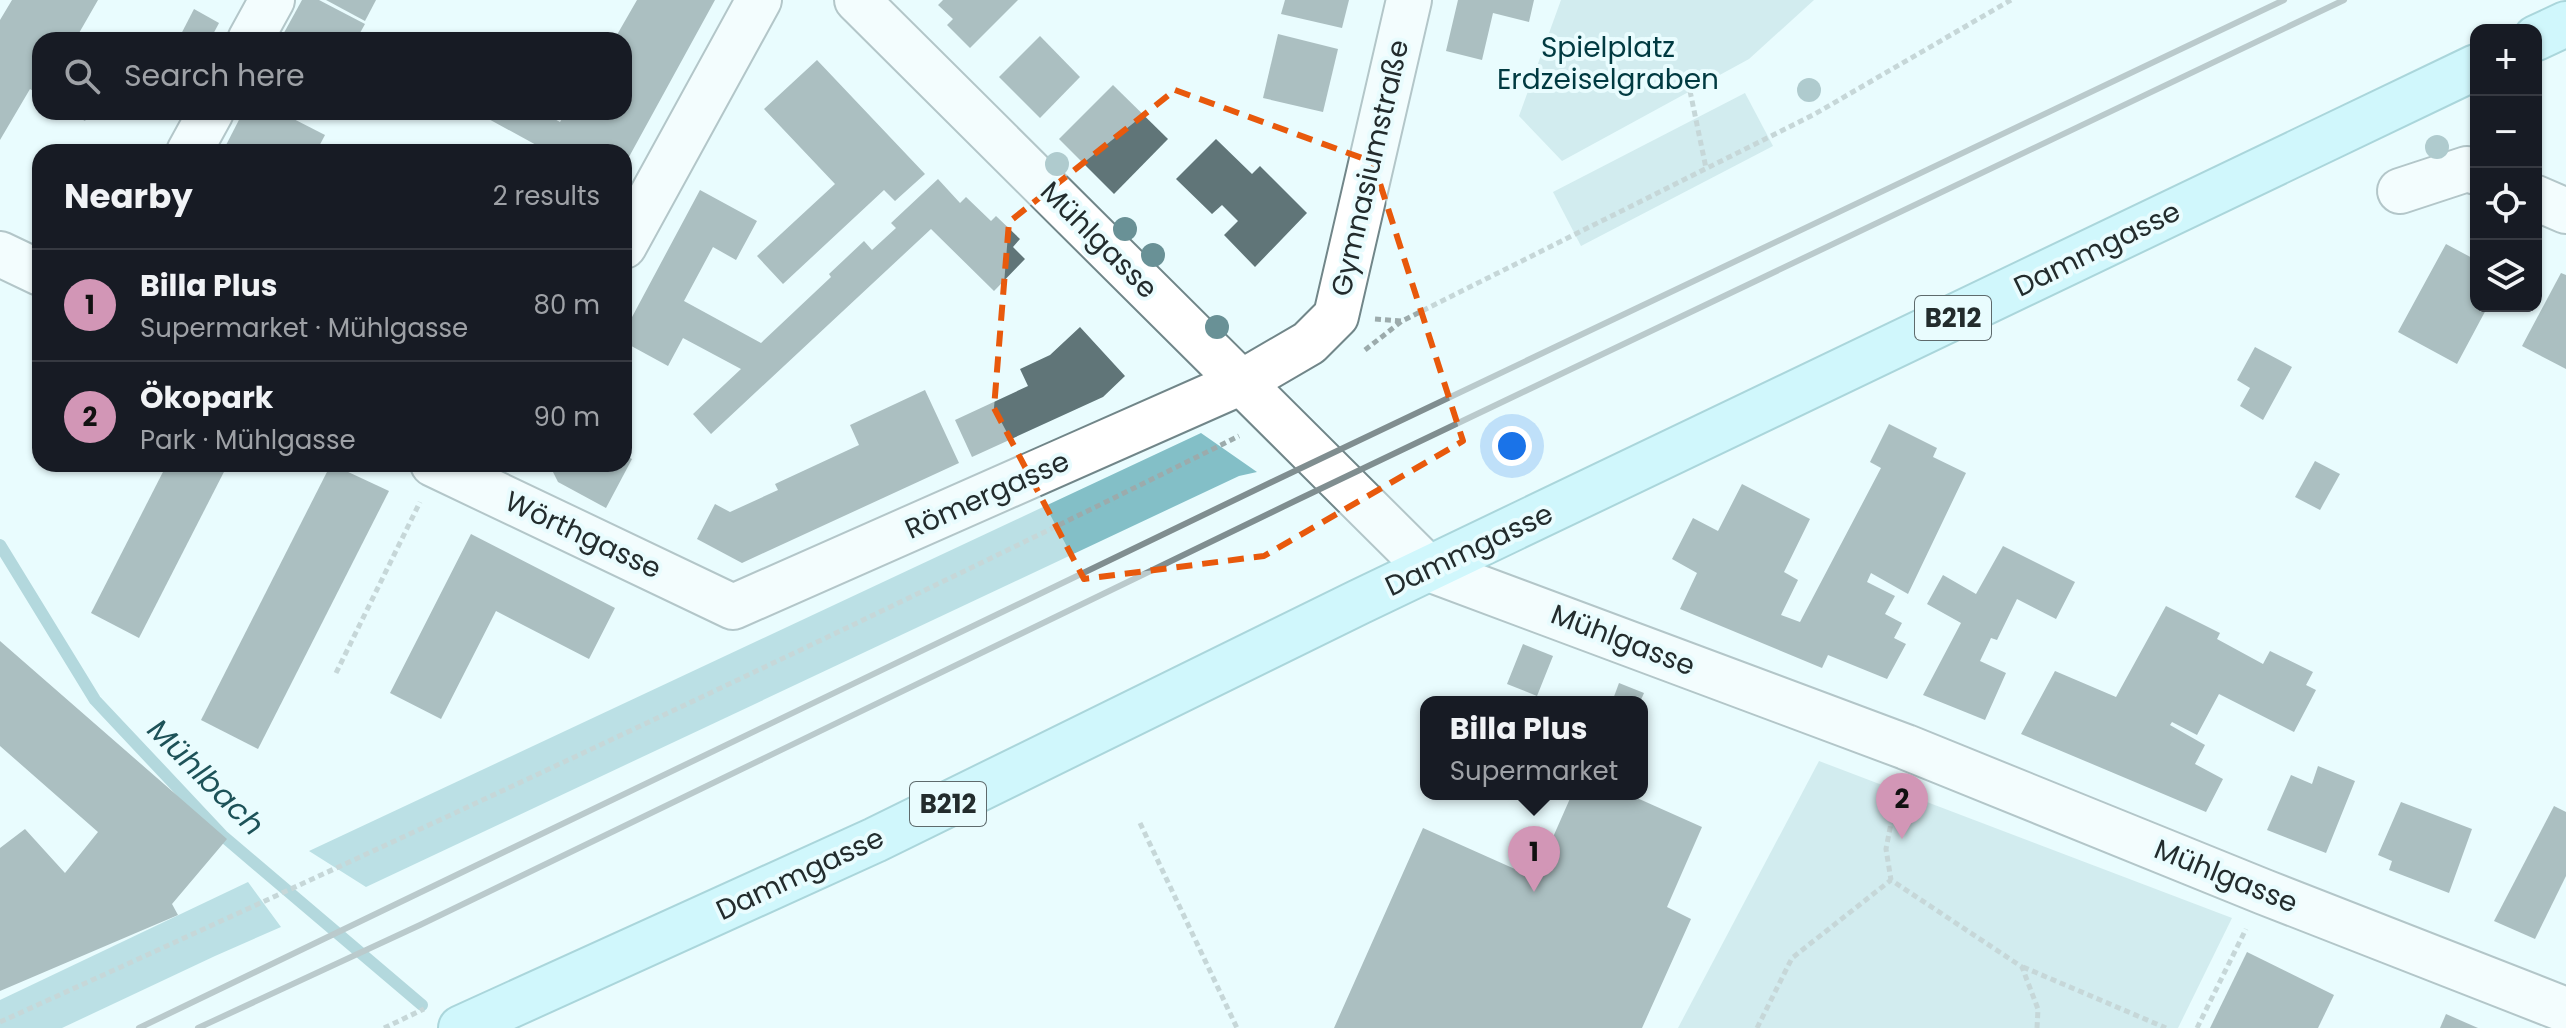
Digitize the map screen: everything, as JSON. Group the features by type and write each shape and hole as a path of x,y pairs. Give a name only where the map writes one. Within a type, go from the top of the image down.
{"main road":[{"path":"2542,35 2566,24"},
{"name":"Dammgasse","path":"461,1028 875,840 1429,569 2470,70"}],"street":[{"path":"254,32 272,0"},
{"path":"632,231 759,0"},
{"name":"Mühlgasse","path":"857,0 1429,569 1906,747 2566,1010"},
{"name":"Gymnasiumstraße","path":"1242,382 1309,343 1336,316 1409,0"},
{"path":"193,144 207,120"},
{"path":"2400,191 2470,170"},
{"path":"2542,201 2566,211"},
{"path":"0,254 32,269"},
{"name":"Römergasse","path":"733,607 1242,382"},
{"name":"Wörthgasse","path":"469,472 497,478 733,607"}],"path":[{"path":"1402,321 1813,115 2011,0"},
{"path":"1690,91 1706,168"},
{"path":"0,1022 275,897 973,569 1277,417"},
{"path":"336,673 433,472"},
{"path":"1906,747 1886,849 1891,880 2022,967 2166,1028"},
{"path":"1140,823 1237,1028"},
{"path":"1757,1028 1792,958 1891,880"},
{"path":"2197,1028 2264,892"},
{"path":"2022,967 2038,1009 2037,1028"}],"highlighted area":[{"path":"1175,90 1373,162 1463,441 1264,556 1084,579 994,408 1009,222"}],"green space":[{"name":"Spielplatz Erdzeiselgraben","path":"1561,0 1814,0 1749,59 1562,161 1519,116"},
{"path":"1745,93 1773,146 1581,246 1553,192"},
{"path":"1819,761 2232,918 2178,1028 1678,1028"}],"shaded area":[{"path":"1201,433 1257,472 1239,476 366,887 309,851"},
{"path":"248,882 281,927 62,1028 0,1028 0,1000"}],"building":[{"path":"12,0 98,0 80,32 32,32 32,90 0,140 0,20"},
{"path":"302,0 319,0 365,24 360,32 284,32"},
{"path":"326,0 376,0 365,21"},
{"path":"637,0 715,0 632,151 632,144 534,144 490,120 632,120 632,32 619,32"},
{"path":"943,0 1018,0 970,48 947,25 953,19 938,5"},
{"path":"1285,0 1349,0 1342,28 1281,14"},
{"path":"1458,0 1534,0 1529,22 1493,13 1482,60 1446,51"},
{"path":"194,9 219,23 214,32 182,32"},
{"path":"1278,34 1338,49 1323,112 1263,98"},
{"path":"1040,36 1080,77 1040,118 999,77"},
{"path":"817,60 925,174 895,201 884,190 783,284 757,256 835,184 764,109"},
{"path":"1113,85 1168,139 1114,194 1059,139"},
{"path":"239,120 296,120 325,135 320,144 227,144"},
{"path":"1216,139 1252,174 1260,166 1307,213 1255,267 1224,235 1238,221 1222,205 1212,214 1176,179"},
{"path":"938,179 960,203 966,197 991,221 996,216 1020,239 1013,247 1025,259 994,291 931,229 711,434 693,414 741,369 683,338 668,366 632,346 632,317 700,190 757,221 736,260 713,247 684,301 761,343 864,241 872,250 896,228 891,223"},
{"path":"2446,244 2470,257 2470,312 2485,312 2457,364 2398,332"},
{"path":"2561,273 2566,275 2566,369 2522,346"},
{"path":"1080,327 1125,376 1103,397 972,457 955,420 1028,386 1020,369 1050,355"},
{"path":"2255,347 2292,367 2263,420 2240,406 2250,388 2237,380"},
{"path":"925,390 959,463 742,563 697,539 715,504 730,512 778,490 775,484 859,445 850,425"},
{"path":"1889,424 1937,448 1933,457 1966,473 1908,594 1871,573 1867,582 1895,596 1885,614 1902,623 1894,638 1906,644 1887,679 1828,655 1822,668 1680,609 1697,573 1672,559 1693,518 1718,531 1742,484 1810,519 1784,572 1798,580 1781,615 1800,622 1881,468 1870,462"},
{"path":"2315,461 2340,474 2320,510 2295,497"},
{"path":"163,472 224,472 139,638 91,613"},
{"path":"327,472 348,472 389,491 258,749 201,720"},
{"path":"553,472 625,472 606,508 558,482"},
{"path":"471,534 615,608 589,659 496,611 441,719 390,693"},
{"path":"2003,546 2075,582 2056,619 2017,599 1997,640 1991,638 1980,661 2006,673 1985,720 1923,695 1961,623 1927,604 1943,575 1976,594"},
{"path":"2166,606 2220,633 2217,639 2263,664 2270,651 2313,672 2306,685 2316,690 2294,732 2219,694 2197,735 2172,722 2170,725 2205,745 2195,764 2223,779 2206,812 2021,734 2055,671 2116,697"},
{"path":"0,641 227,839 172,904 178,915 0,991 0,848 25,829 65,873 98,832 0,746"},
{"path":"1523,644 1553,656 1537,696 1507,684"},
{"path":"1619,683 1644,693 1643,696 1614,696"},
{"path":"2318,766 2355,781 2326,853 2267,830 2291,775 2312,784"},
{"path":"1569,800 1641,800 1702,827 1667,907 1691,919 1642,1028 1334,1028 1423,828 1535,878"},
{"path":"2401,802 2472,829 2449,893 2389,870 2392,861 2378,855"},
{"path":"2554,806 2566,812 2566,876 2535,939 2494,921"},
{"path":"2247,952 2334,995 2318,1028 2210,1028"},
{"path":"2446,1014 2478,1028 2440,1028"}],"waterway":[{"name":"Mühlbach","path":"0,545 95,700 223,836 422,1005"}],"railway":[{"path":"139,1028 1276,480 2284,0"},
{"path":"198,1028 420,925 1297,500 2344,0"}],"place":[{"name":"Ökopark","path":"1902,839"},
{"name":"Billa Plus","path":"1534,892"}]}
